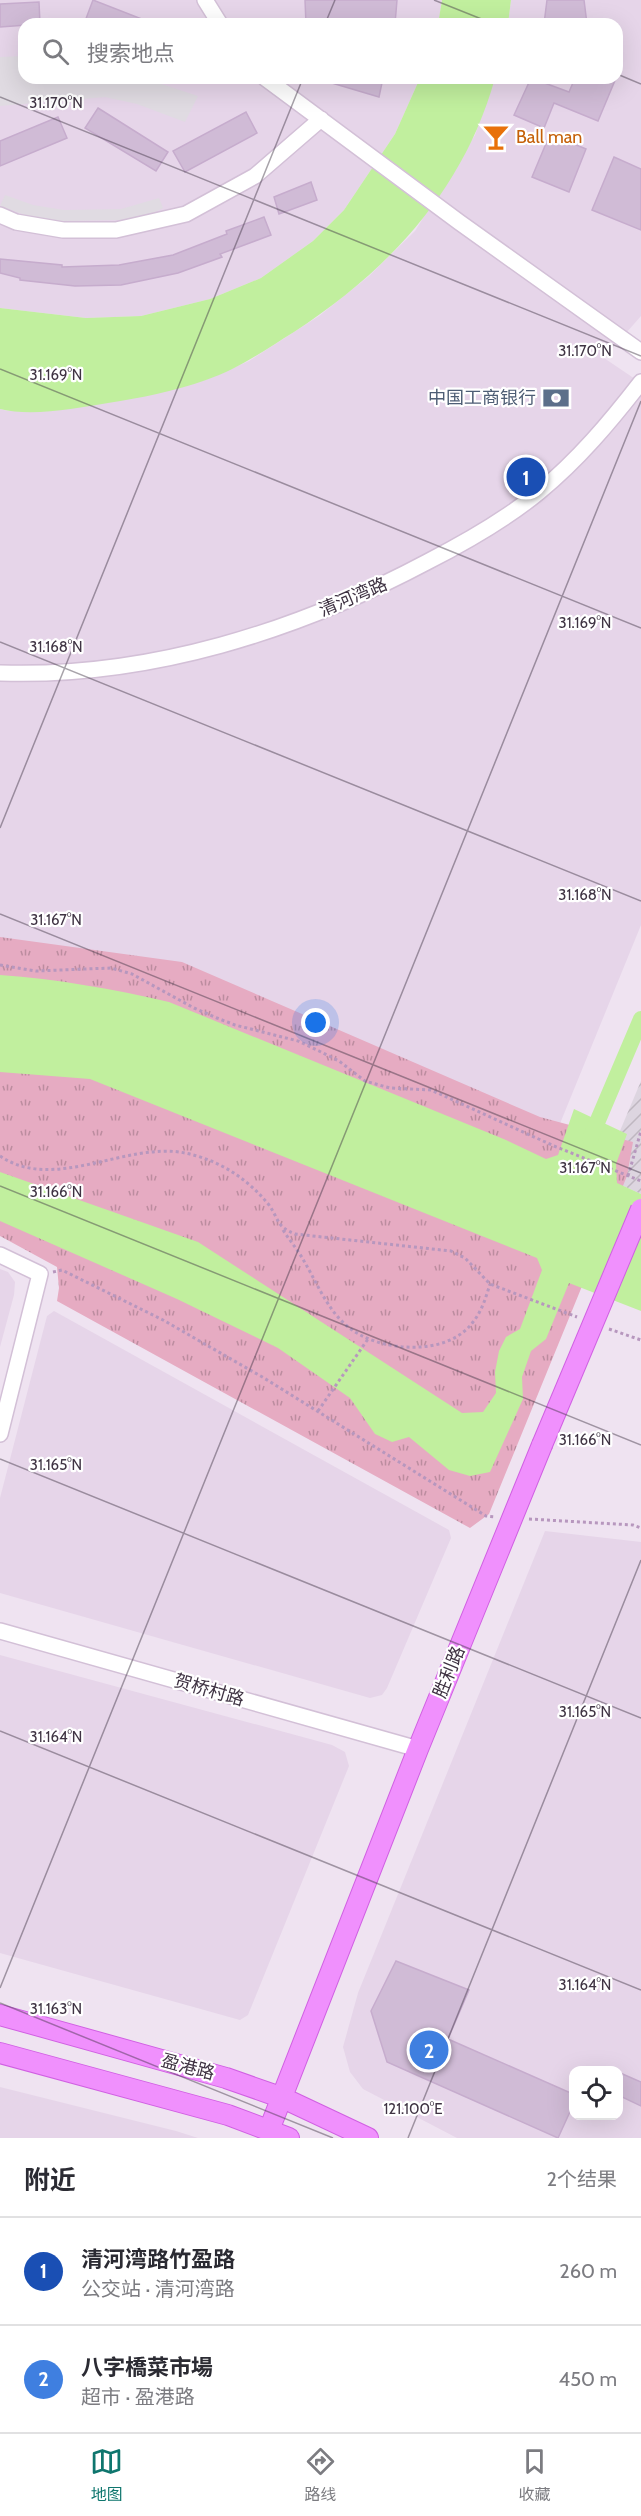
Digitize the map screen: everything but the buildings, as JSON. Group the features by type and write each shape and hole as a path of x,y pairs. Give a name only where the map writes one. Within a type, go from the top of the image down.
{"main road":[{"name":"胜利路","path":"268,2134 418,1749 641,1209"},
{"name":"盈港路","path":"0,2015 226,2078 283,2098 368,2138"},
{"name":"盈港路","path":"0,2053 228,2115 268,2134 289,2138"}],"street":[{"path":"205,0 216,18"},
{"path":"274,84 459,222 641,352"},
{"path":"0,215 15,222 63,230 116,230 186,213 255,176 321,119"},
{"name":"清河湾路","path":"0,673 74,671 178,656 275,629 387,584 455,548 538,493 571,464 617,413 641,382"},
{"path":"0,1254 40,1274 0,1434"},
{"name":"贺桥村路","path":"0,1631 418,1749"}],"path":[{"path":"0,965 36,971 111,968 149,982 194,1008 235,1026 298,1041 339,1061 365,1081 384,1087 430,1090 555,1146 641,1181"},
{"path":"628,1176 641,1131"},
{"path":"0,1156 26,1168 56,1169 160,1152 183,1152 213,1161 250,1183 270,1207 302,1257 330,1309 347,1327 369,1339 389,1346 415,1348 456,1336 473,1323 485,1300 490,1284"},
{"path":"282,1229 296,1234 451,1251 465,1258 490,1284 587,1320"},
{"path":"40,1274 62,1270 163,1320 318,1411 486,1516"},
{"path":"608,1328 641,1340"},
{"path":"318,1411 369,1339"},
{"path":"550,1520 633,1525 641,1528"}],"shaded area":[{"path":"0,0 442,0 439,18 18,18 18,84 417,84 395,134 344,210 313,241 261,278 210,299 141,316 86,318 0,308"},
{"path":"442,0 511,0 509,18 439,18"},
{"path":"511,0 641,0 641,316 604,358 641,383 641,925 548,1153 0,964 0,409 8,411 205,380 249,361 319,316 369,276 415,231 475,135 493,84 623,84 623,18 509,18"},
{"path":"18,56 18,84 161,84 198,96 185,122 137,104 105,97 0,106 0,57"},
{"path":"417,84 493,84 481,119 464,156 443,191 418,224 361,282 294,332 251,359 218,376 170,391 120,401 40,412 0,409 0,308 86,318 141,316 210,299 261,278 313,241 344,210 395,134"},
{"path":"5,195 33,205 64,210 121,209 159,198 163,208 149,215 120,220 61,221 28,216 0,206"},
{"path":"0,975 85,985 169,1002 506,1140 546,1159 558,1155 574,1109 627,1134 616,1164 617,1183 641,1194 641,1311 569,1283 546,1339 531,1351 522,1377 523,1399 490,1472 470,1476 449,1470 409,1437 392,1442 375,1434 350,1398 278,1348 177,1299 0,1221 0,1172 198,1242 462,1413 483,1412 496,1393 495,1372 499,1351 506,1337 520,1329 542,1270 537,1258 90,1079 0,1072"},
{"path":"641,1081 641,1194 601,1176"},
{"path":"0,1269 8,1272 15,1282 14,1295 0,1347"},
{"path":"54,1311 449,1530 451,1538 382,1695 370,1698 0,1593 0,1498 47,1316"},
{"path":"545,1531 641,1542 641,2138 457,2138 363,2089 350,2072 343,2047 358,1993"},
{"path":"0,1655 332,1745 345,1752 349,1766 248,2015 240,2020 0,1953"},
{"path":"0,2087 176,2131 198,2138 0,2138"}],"green space":[{"path":"0,937 182,962 540,1117 633,1142 627,1176 489,1514 470,1528 57,1301 59,1288 57,1267 0,1236"}],"waterway":[{"path":"590,1139 641,1019"}],"place":[{"name":"Ball man","path":"496,137"},
{"name":"中国工商银行","path":"556,398"},
{"name":"清河湾路竹盈路","path":"526,477"},
{"name":"八字橋菜市場","path":"429,2050"}]}
